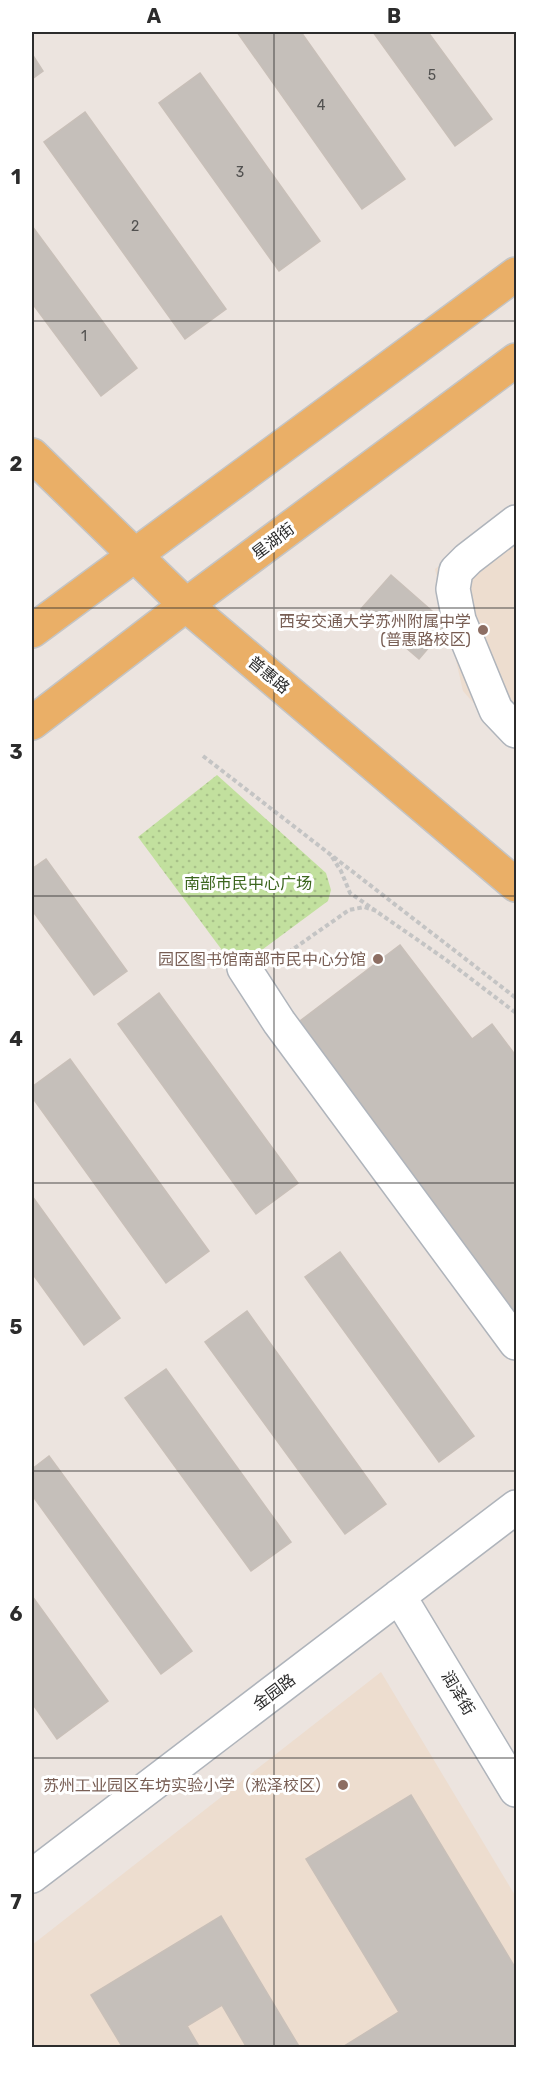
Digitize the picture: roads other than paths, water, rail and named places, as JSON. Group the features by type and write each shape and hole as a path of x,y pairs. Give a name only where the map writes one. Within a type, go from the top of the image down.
{"main road":[{"path":"32,631 516,274"},
{"name":"星湖街","path":"32,723 186,605 516,360"},
{"name":"普惠路","path":"32,455 186,605 516,885"}],"street":[{"path":"516,522 456,571 453,589 459,620 496,710 516,731"},
{"path":"244,968 279,1022 516,1343"},
{"name":"金园路","path":"32,1876 516,1507"},
{"name":"润泽街","path":"399,1596 516,1790"}],"place":[{"name":"西安交通大学苏州附属中学 (普惠路校区)","path":"483,630"},
{"name":"园区图书馆南部市民中心分馆","path":"378,959"},
{"name":"苏州工业园区车坊实验小学（淞泽校区）","path":"343,1785"}],"park label":[{"name":"南部市民中心广场","path":"248,883"}]}
